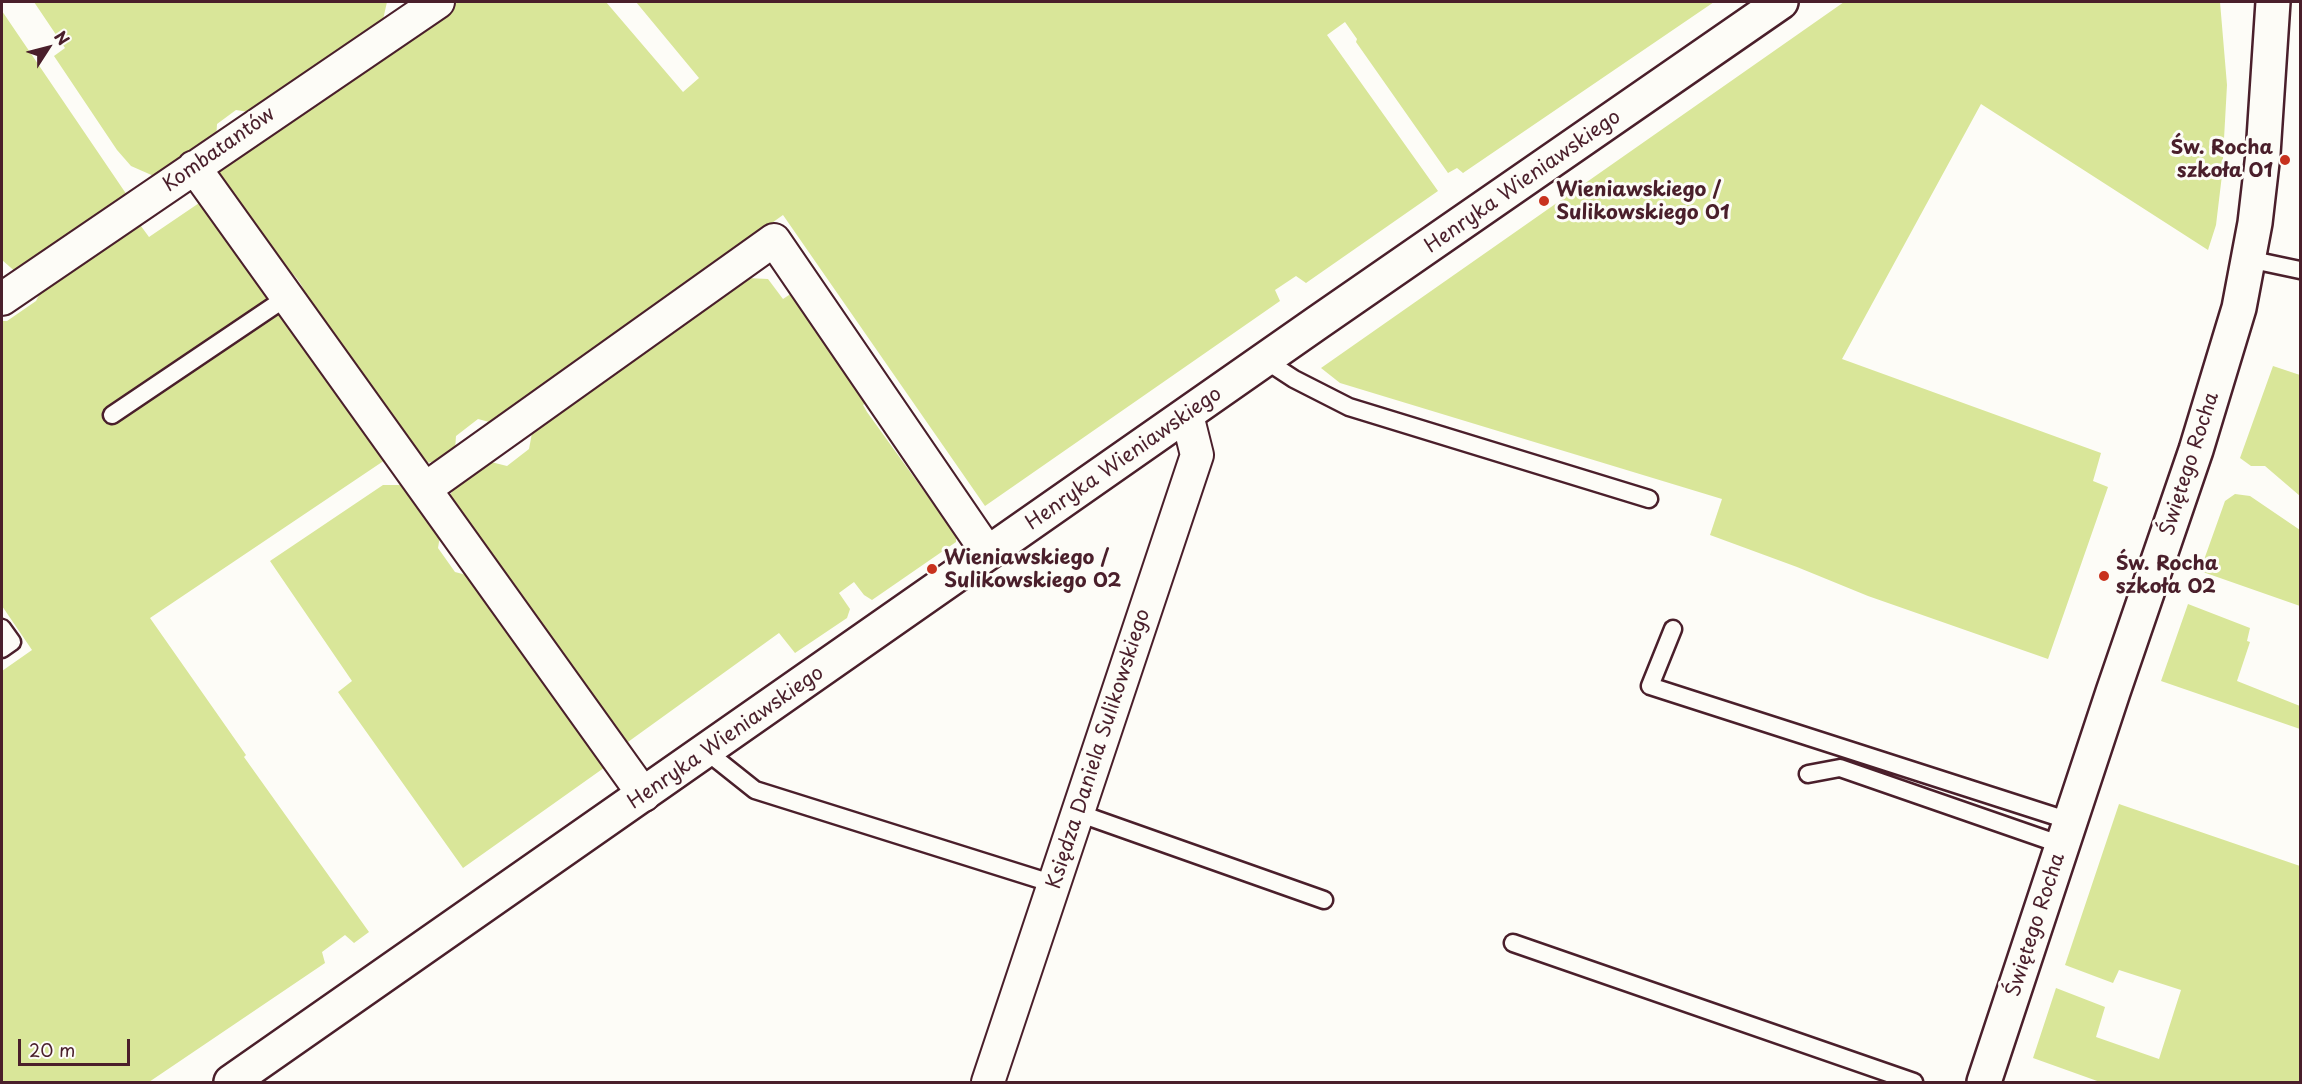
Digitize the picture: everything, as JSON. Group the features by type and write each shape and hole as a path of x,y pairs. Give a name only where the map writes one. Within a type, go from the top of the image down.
{"street":[{"name":"Kombatantów","path":"2,299 438,2"},
{"name":"Henryka Wieniawskiego","path":"231,1083 1781,2"},
{"name":"Świętego Rocha","path":"1984,1083 2196,450 2239,308 2255,223 2263,154 2273,2"},
{"path":"194,167 644,795"},
{"path":"425,489 774,240 988,553"},
{"name":"Księdza Daniela Sulikowskiego","path":"988,1083 1197,455 1187,415"}],"lane":[{"path":"2248,259 2301,270"},
{"path":"112,415 287,297"},
{"path":"1265,360 1293,379 1349,407 1649,499"},
{"path":"2,628 12,642 2,649"},
{"path":"1673,629 1650,686 2066,833"},
{"path":"706,751 755,790 1054,884"},
{"path":"1808,774 1840,768 2066,833"},
{"path":"1078,813 1324,900"},
{"path":"1513,943 1914,1083"}],"green space":[{"path":"34,2 387,2 382,24 255,113 236,110 217,124 216,140 156,177 131,166 117,150 54,56 65,48"},
{"path":"458,2 606,2 683,92 699,78 636,2 1714,2 1463,173 1457,168 1448,173 1356,42 1357,39 1345,22 1327,35 1438,191 1306,283 1296,276 1275,290 1280,301 985,506 783,215 493,423 478,419 456,436 455,450 441,460 427,463 415,456 309,306 298,280 289,270 277,263 217,180 217,164"},
{"path":"1844,2 2220,2 2227,85 2222,175 2216,225 2208,250 1981,104 1842,359 2101,453 2093,481 2108,487 2048,659 1868,596 1710,535 1722,499 1340,383 1321,368"},
{"path":"2,11 129,198 18,274 2,260"},
{"path":"205,199 388,458 150,618 246,755 244,757 369,932 354,943 345,935 322,952 325,963 149,1082 2,1082 2,671 32,650 2,606 2,321 7,321 36,301 44,285 138,222 149,237"},
{"path":"747,278 768,279 783,299 795,291 873,398 863,405 867,412 944,519 950,515 956,533 956,542 872,600 864,595 854,582 839,593 850,609 847,618 795,653 779,633 621,747 449,497 453,490 491,462 507,466 529,449 532,433"},
{"path":"2273,366 2300,375 2300,496 2265,466 2251,466 2240,458"},
{"path":"383,485 407,485 441,530 438,548 455,572 474,577 608,765 463,868 338,692 352,681 270,561"},
{"path":"2235,494 2250,496 2300,530 2300,606 2200,571 2225,501"},
{"path":"2188,604 2250,628 2247,641 2250,642 2237,681 2300,706 2300,729 2161,681"},
{"path":"2119,804 2300,866 2300,1082 2100,1082 2033,1058 2056,988 2105,1007 2096,1037 2159,1059 2181,990 2119,970 2113,983 2065,965"}],"place":[{"name":"Św. Rocha szkoła 01","path":"2285,160"},
{"name":"Wieniawskiego / Sulikowskiego 01","path":"1544,201"},
{"name":"Wieniawskiego / Sulikowskiego 02","path":"932,569"},
{"name":"Św. Rocha szkoła 02","path":"2104,576"}]}
